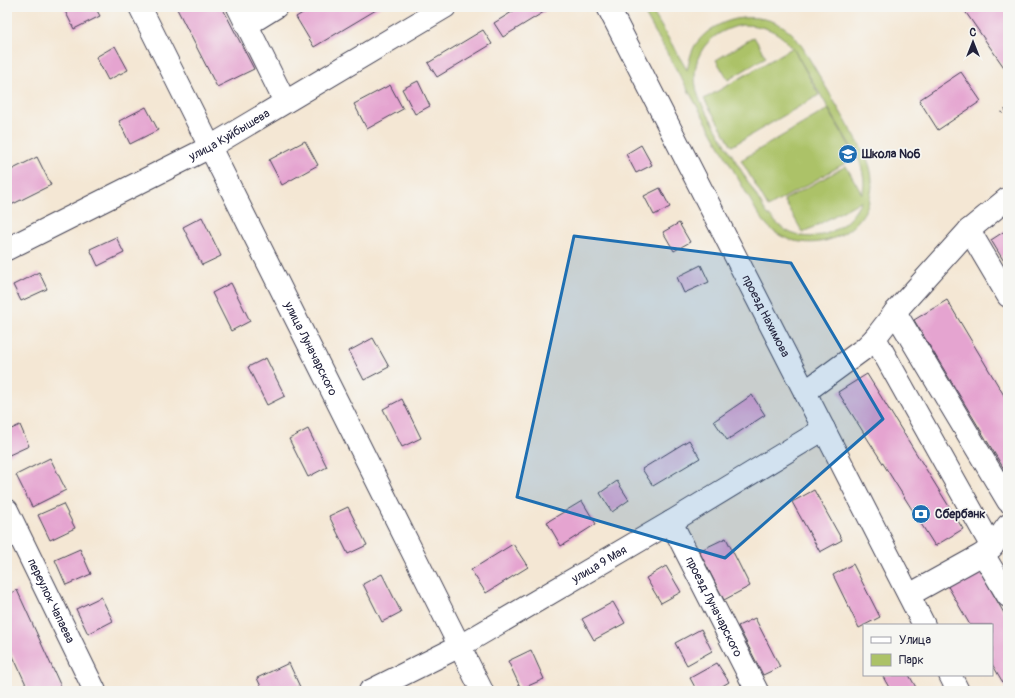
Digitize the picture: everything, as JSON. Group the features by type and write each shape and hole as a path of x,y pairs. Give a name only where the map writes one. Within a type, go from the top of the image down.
{"street":[{"name":"улица Луначарского","path":"140,7 482,691"},
{"path":"276,7 242,16 285,102"},
{"name":"улица Куйбышева","path":"7,249 210,147 445,7"},
{"name":"проезд Нахимова","path":"608,7 924,624"},
{"path":"805,392 865,348 875,338 895,312 969,230 1008,198"},
{"path":"969,230 1008,296"},
{"path":"895,312 1008,501"},
{"path":"875,338 987,550 1008,596"},
{"name":"улица 9 Мая","path":"370,691 460,646 671,522 824,429"},
{"name":"переулок Чапаева","path":"7,510 95,691"},
{"name":"проезд Луначарского","path":"671,522 757,691"},
{"path":"909,595 987,550 1008,525"},
{"path":"950,676 958,691"}],"path":[{"path":"1002,112 1008,108"}],"highlighted area":[{"path":"574,236 791,263 883,419 725,558 517,497"}],"green space":[{"path":"641,7 650,7 687,70 694,47 702,37 712,29 724,23 737,19 763,19 776,23 787,29 794,35 803,48 865,154 872,176 870,198 866,209 860,218 844,233 834,238 812,243 794,241 773,231 757,212","holes":["742,25 764,28 776,33 792,48 704,99 732,146 819,95 793,48 859,160 863,173 864,186 862,194 846,166 784,200 803,233 861,201 851,217 837,229 829,233 811,237 796,235 786,230 773,220 766,212 701,103 695,76 696,64 700,53 707,43 716,35 728,29"]},
{"path":"754,37 766,57 728,80 716,60"},
{"path":"828,109 856,157 768,207 741,160"}],"building":[{"path":"63,7 95,7 100,16 74,29"},
{"path":"176,7 222,7 254,69 217,87"},
{"path":"312,7 381,7 314,47 296,17"},
{"path":"520,7 552,7 503,37 494,23"},
{"path":"962,7 1008,7 1008,73"},
{"path":"483,30 492,44 437,77 428,63"},
{"path":"115,46 128,70 108,80 96,57"},
{"path":"961,72 981,101 938,130 919,100"},
{"path":"418,81 430,106 415,114 402,89"},
{"path":"390,85 403,109 367,129 354,104"},
{"path":"146,107 158,130 130,144 119,121"},
{"path":"305,141 318,165 282,185 269,160"},
{"path":"641,145 652,165 636,173 626,154"},
{"path":"37,157 51,185 7,207 7,172"},
{"path":"660,188 670,207 654,215 644,196"},
{"path":"202,217 221,256 202,265 183,227"},
{"path":"679,223 690,242 674,251 663,232"},
{"path":"1008,229 1008,268 991,240"},
{"path":"116,237 124,253 98,266 90,249"},
{"path":"701,265 709,282 684,293 677,277"},
{"path":"39,272 47,289 21,301 13,285"},
{"path":"231,283 250,321 231,331 212,293"},
{"path":"947,300 1008,402 1007,474 914,320"},
{"path":"373,338 389,367 364,380 349,351"},
{"path":"266,358 285,396 267,405 248,367"},
{"path":"867,374 963,529 935,546 838,392"},
{"path":"752,395 765,415 727,440 714,421"},
{"path":"402,399 421,438 402,447 383,409"},
{"path":"20,425 29,446 7,456 7,431"},
{"path":"308,429 327,467 308,477 289,439"},
{"path":"689,440 700,458 653,486 642,469"},
{"path":"50,458 66,490 32,507 16,475"},
{"path":"617,481 629,500 612,512 600,493"},
{"path":"814,490 842,540 820,552 792,502"},
{"path":"582,501 596,524 561,546 547,522"},
{"path":"63,504 75,528 50,540 38,515"},
{"path":"348,507 367,545 348,554 329,516"},
{"path":"726,538 750,586 724,600 699,551"},
{"path":"513,544 528,567 486,593 471,570"},
{"path":"80,549 91,574 66,585 55,560"},
{"path":"853,564 880,617 867,624 863,624 863,626 859,628 833,575"},
{"path":"666,566 681,592 661,603 646,578"},
{"path":"977,566 1008,620 1008,691 993,666 993,624 969,624 946,583"},
{"path":"382,574 401,612 382,622 363,584"},
{"path":"17,590 63,691 29,691 7,643 7,595"},
{"path":"101,597 113,621 88,634 76,609"},
{"path":"613,602 625,623 594,640 582,619"},
{"path":"755,618 780,667 763,675 738,626"},
{"path":"701,629 712,651 687,665 675,643"},
{"path":"531,650 544,679 521,689 508,661"},
{"path":"289,663 300,687 292,691 263,691 257,678"},
{"path":"717,663 729,682 714,691 697,691 690,678"},
{"path":"883,676 910,676 918,691 891,691"}],"place":[{"name":"Школа №6","path":"848,154"},
{"name":"Сбербанк","path":"921,514"}]}
